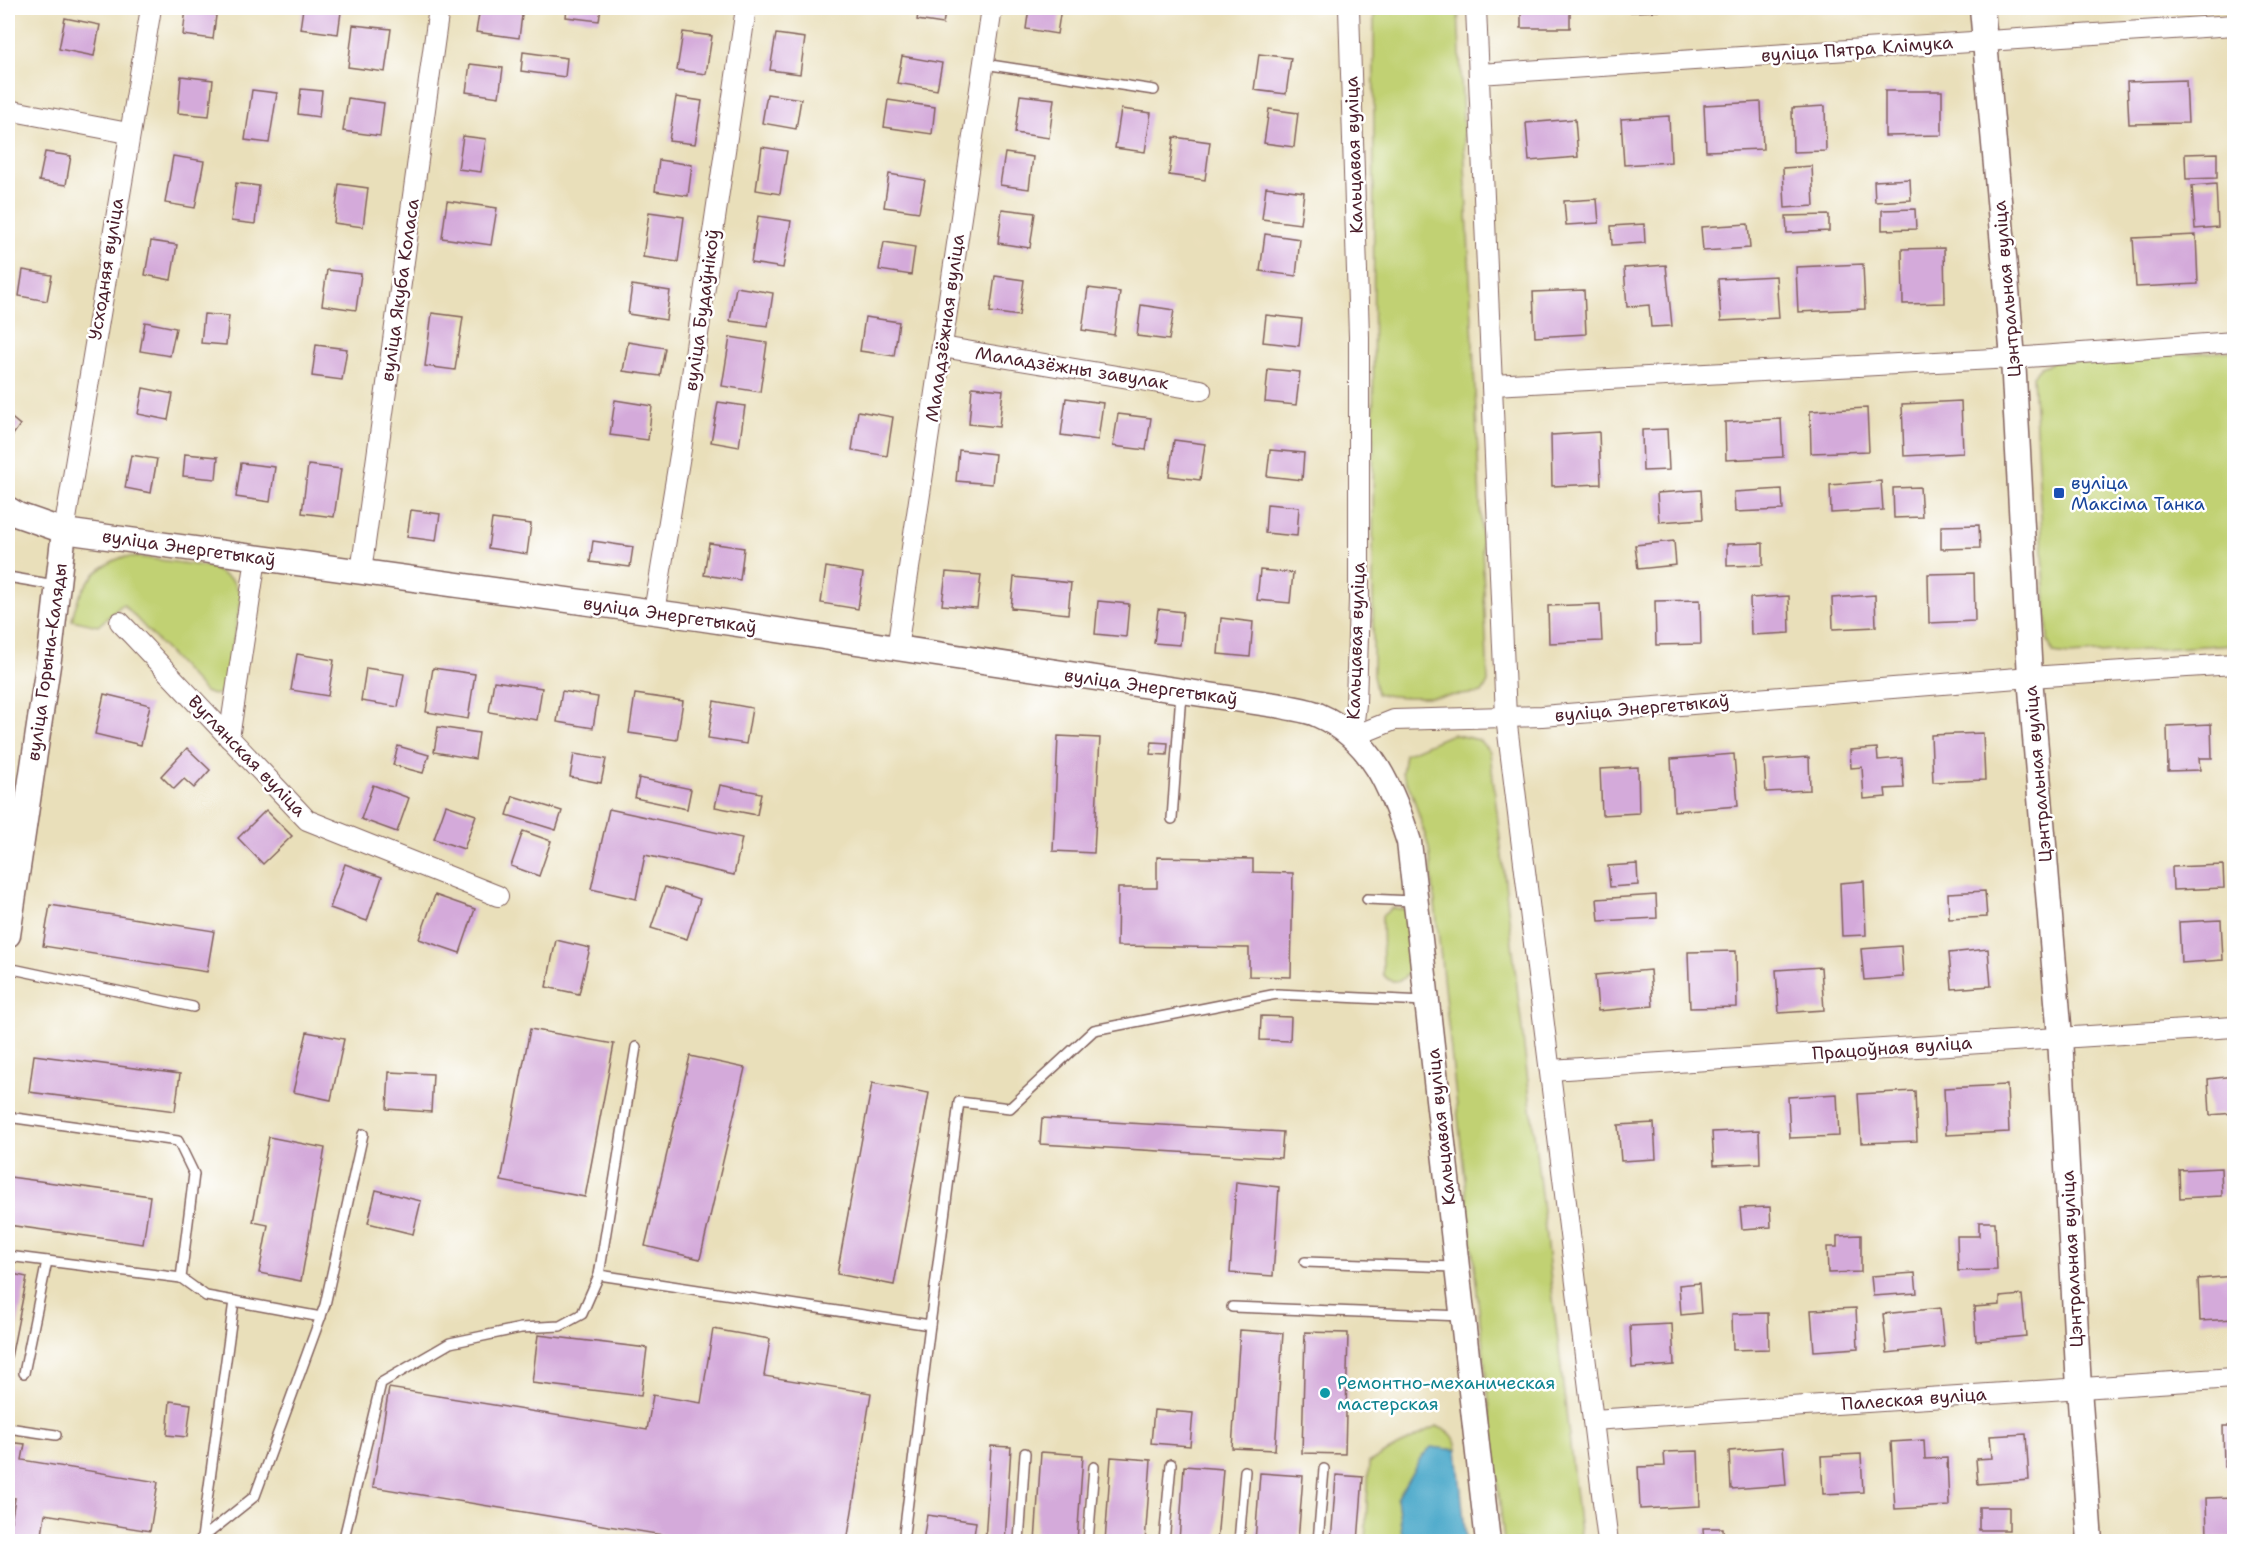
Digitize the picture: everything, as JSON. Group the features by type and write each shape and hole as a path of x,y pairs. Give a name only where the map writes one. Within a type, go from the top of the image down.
{"street":[{"name":"Усходняя вуліца","path":"64,531 128,133 151,8"},
{"name":"вуліца Якуба Коласа","path":"361,572 440,8"},
{"name":"вуліца Будаўнікоў","path":"654,612 682,443 746,8"},
{"name":"Маладзёжная вуліца","path":"897,649 992,8"},
{"name":"Кальцавая вуліца","path":"1349,8 1359,337 1359,599 1356,704 1352,737 1372,757 1398,808 1409,842 1488,1542"},
{"path":"1476,8 1506,717 1608,1542"},
{"name":"Цэнтральная вуліца","path":"1982,8 2013,358 2030,677 2061,1037 2079,1388 2091,1542"},
{"name":"вуліца Пятра Клімука","path":"1479,74 2235,25"},
{"path":"8,110 128,133"},
{"path":"1492,385 2013,358 2235,342"},
{"name":"Маладзёжны завулак","path":"942,347 1201,390"},
{"path":"8,509 18,515 64,531"},
{"name":"вуліца Энергетыкаў","path":"64,531 654,612 1282,706 1317,714 1352,737 1394,720 1542,716 2030,677 2235,664"},
{"name":"вуліца Горына-Каляды","path":"8,935 64,531"},
{"path":"229,738 256,558"},
{"name":"Вуглянская вуліца","path":"120,622 307,820 498,896"},
{"name":"Працоўная вуліца","path":"1550,1070 2235,1027"},
{"name":"Палеская вуліца","path":"1593,1420 2235,1378"}],"lane":[{"path":"984,64 1154,90"},
{"path":"8,577 58,585"},
{"path":"1172,819 1181,692"},
{"path":"1367,899 1416,901"},
{"path":"8,968 194,1007"},
{"path":"903,1542 959,1102 1010,1108 1094,1030 1277,994 1427,1001"},
{"path":"344,1542 381,1383 450,1343 521,1328 560,1326 582,1314 599,1275 636,1047"},
{"path":"8,1117 178,1141 194,1174 181,1278"},
{"path":"200,1540 255,1496 321,1317 363,1134"},
{"path":"8,1256 181,1278 207,1296 321,1317"},
{"path":"24,1373 47,1261"},
{"path":"1305,1262 1457,1267"},
{"path":"599,1275 930,1325"},
{"path":"200,1540 234,1301"},
{"path":"1232,1308 1462,1316"},
{"path":"8,1428 56,1436"},
{"path":"1019,1542 1025,1453"},
{"path":"1164,1542 1171,1464"},
{"path":"1089,1542 1094,1467"},
{"path":"1318,1542 1324,1469"},
{"path":"1239,1542 1245,1471"}],"green space":[{"path":"1374,8 1458,8 1488,682 1482,693 1416,697 1377,694 1373,676"},
{"path":"2234,351 2234,644 2069,655 2053,653 2048,641 2033,376 2041,367 2053,362"},
{"path":"123,557 210,567 232,580 242,595 226,682 218,694 205,692 123,604 98,626 72,620 78,599 89,581 104,567"},
{"path":"1452,734 1479,740 1490,752 1581,1541 1504,1541 1429,848 1412,793 1402,773 1405,754"},
{"path":"1392,908 1403,909 1408,913 1411,968 1406,976 1394,981 1383,974 1382,916"},
{"path":"1436,1426 1451,1434 1457,1450 1431,1448 1397,1499 1403,1541 1365,1542 1369,1462"}],"water":[{"path":"1431,1447 1457,1450 1466,1541 1403,1541 1397,1499 1420,1459"}],"building":[{"path":"186,8 217,8 213,39 183,35"},
{"path":"303,8 341,12 338,34 300,29"},
{"path":"480,8 523,8 519,38 476,32"},
{"path":"567,8 601,8 599,21 566,17"},
{"path":"919,8 946,8 943,24 917,20"},
{"path":"1029,8 1061,8 1057,34 1026,29"},
{"path":"1521,8 1570,8 1570,28 1521,28"},
{"path":"1630,8 1659,8 1659,11 1630,12"},
{"path":"65,18 100,25 94,56 59,49"},
{"path":"353,25 391,29 385,72 348,67"},
{"path":"683,32 712,36 706,74 677,70"},
{"path":"776,34 805,38 800,74 770,70"},
{"path":"523,52 567,58 565,77 521,71"},
{"path":"1259,54 1291,58 1286,94 1254,90"},
{"path":"902,56 942,63 937,90 897,83"},
{"path":"470,64 503,68 499,97 466,92"},
{"path":"181,76 213,80 209,116 178,113"},
{"path":"2186,80 2188,123 2129,124 2127,82"},
{"path":"301,89 322,91 319,117 298,114"},
{"path":"252,90 277,93 269,143 245,140"},
{"path":"1885,91 1942,91 1942,135 1885,136"},
{"path":"767,94 801,99 796,129 762,123"},
{"path":"1020,95 1054,99 1049,138 1015,133"},
{"path":"676,97 702,101 695,144 669,141"},
{"path":"348,98 384,103 380,136 343,131"},
{"path":"888,100 935,107 932,134 884,127"},
{"path":"1761,102 1763,149 1706,151 1704,105"},
{"path":"1825,106 1826,151 1793,152 1792,108"},
{"path":"1121,109 1151,113 1145,152 1115,148"},
{"path":"1269,109 1298,113 1294,147 1264,143"},
{"path":"1669,116 1671,162 1624,165 1621,119"},
{"path":"1575,119 1578,157 1529,161 1526,123"},
{"path":"463,136 486,139 481,172 458,169"},
{"path":"1174,137 1210,142 1205,180 1169,175"},
{"path":"762,147 787,151 780,194 756,190"},
{"path":"45,152 71,156 66,185 39,181"},
{"path":"1005,153 1033,157 1029,189 1000,185"},
{"path":"2217,153 2217,178 2186,179 2185,154"},
{"path":"173,156 204,161 195,208 165,203"},
{"path":"659,160 692,165 688,196 655,191"},
{"path":"1812,166 1814,206 1785,208 1783,168"},
{"path":"889,174 925,180 919,212 884,207"},
{"path":"1910,179 1911,200 1875,202 1874,181"},
{"path":"236,183 259,186 255,224 231,221"},
{"path":"339,184 368,188 363,227 334,223"},
{"path":"2216,184 2218,227 2195,229 2192,186"},
{"path":"1266,187 1304,192 1300,224 1262,219"},
{"path":"1597,199 1599,223 1566,225 1564,201"},
{"path":"447,201 497,208 491,245 442,238"},
{"path":"1002,209 1035,213 1030,248 998,243"},
{"path":"1915,209 1916,229 1882,230 1882,210"},
{"path":"649,212 684,217 678,262 643,257"},
{"path":"1829,215 1829,231 1787,233 1786,216"},
{"path":"758,216 791,221 783,268 751,263"},
{"path":"1644,224 1645,243 1612,245 1611,226"},
{"path":"1748,224 1750,248 1703,251 1701,227"},
{"path":"1265,234 1300,239 1296,276 1260,271"},
{"path":"2196,235 2198,284 2136,287 2133,238"},
{"path":"151,241 177,245 171,280 145,275"},
{"path":"884,242 915,247 911,275 879,270"},
{"path":"1944,248 1945,303 1903,304 1902,249"},
{"path":"1863,264 1865,309 1798,312 1796,267"},
{"path":"1666,265 1672,326 1651,327 1649,305 1627,307 1624,268"},
{"path":"23,270 52,275 47,301 19,296"},
{"path":"327,270 361,274 356,310 322,305"},
{"path":"995,276 1024,280 1019,316 990,312"},
{"path":"1776,276 1779,318 1721,321 1718,279"},
{"path":"632,285 670,291 666,320 628,314"},
{"path":"736,287 773,293 768,326 730,321"},
{"path":"1088,288 1120,292 1114,335 1082,330"},
{"path":"1584,290 1586,334 1535,337 1533,292"},
{"path":"1141,305 1174,310 1169,340 1137,336"},
{"path":"432,313 463,317 455,370 425,366"},
{"path":"204,314 229,316 226,345 201,343"},
{"path":"1266,315 1302,319 1299,346 1263,342"},
{"path":"865,317 899,322 894,356 860,351"},
{"path":"145,322 176,328 170,356 140,351"},
{"path":"730,337 767,343 760,392 722,386"},
{"path":"628,342 665,348 660,376 623,371"},
{"path":"316,345 347,349 342,380 312,376"},
{"path":"1268,369 1300,372 1296,405 1265,402"},
{"path":"972,387 1003,390 999,427 969,424"},
{"path":"143,388 173,394 168,420 138,414"},
{"path":"1066,398 1103,403 1098,440 1061,435"},
{"path":"615,400 652,406 648,440 610,435"},
{"path":"1961,401 1963,453 1904,456 1902,404"},
{"path":"718,402 745,406 739,447 711,442"},
{"path":"1867,408 1869,451 1811,453 1810,411"},
{"path":"858,411 893,417 887,456 852,450"},
{"path":"1118,414 1151,418 1146,450 1113,446"},
{"path":"8,415 20,425 8,442"},
{"path":"1781,419 1783,457 1726,460 1725,422"},
{"path":"1667,429 1669,470 1643,471 1642,430"},
{"path":"1599,432 1601,484 1552,486 1551,435"},
{"path":"1174,440 1205,444 1200,480 1169,476"},
{"path":"959,450 995,454 992,484 956,481"},
{"path":"1270,450 1304,453 1302,480 1267,476"},
{"path":"185,454 218,457 216,479 183,476"},
{"path":"131,455 157,459 151,493 125,488"},
{"path":"241,463 275,467 270,502 236,497"},
{"path":"308,465 341,469 334,517 302,513"},
{"path":"1881,481 1883,510 1831,513 1830,485"},
{"path":"1920,487 1922,517 1894,518 1893,488"},
{"path":"1782,489 1783,510 1735,512 1734,492"},
{"path":"1701,490 1703,519 1659,522 1657,493"},
{"path":"1267,504 1299,507 1297,536 1265,533"},
{"path":"411,510 440,514 436,541 407,537"},
{"path":"492,519 531,524 527,554 488,548"},
{"path":"1979,525 1980,548 1941,549 1941,526"},
{"path":"593,541 633,547 630,567 590,562"},
{"path":"1674,541 1676,565 1638,569 1635,545"},
{"path":"709,543 744,548 740,580 704,575"},
{"path":"1763,543 1763,565 1727,566 1727,544"},
{"path":"826,567 863,573 858,609 821,603"},
{"path":"1260,570 1293,573 1290,603 1257,600"},
{"path":"946,572 981,575 977,608 942,605"},
{"path":"1974,573 1975,621 1929,623 1928,574"},
{"path":"1014,577 1071,583 1068,614 1011,608"},
{"path":"1875,595 1876,627 1833,629 1832,598"},
{"path":"1789,596 1790,633 1751,635 1750,598"},
{"path":"1700,600 1701,644 1656,645 1655,601"},
{"path":"1098,601 1129,604 1126,637 1095,634"},
{"path":"1600,604 1602,641 1549,643 1548,606"},
{"path":"1158,609 1183,612 1180,645 1154,643"},
{"path":"1221,618 1253,622 1250,657 1218,654"},
{"path":"297,654 334,660 328,696 291,690"},
{"path":"366,668 404,674 398,707 361,701"},
{"path":"433,668 475,674 468,719 426,712"},
{"path":"494,681 542,688 537,720 489,712"},
{"path":"562,691 598,697 593,728 557,722"},
{"path":"104,694 150,705 141,745 95,734"},
{"path":"635,694 683,701 677,740 629,733"},
{"path":"714,701 752,708 746,744 708,738"},
{"path":"2211,724 2212,758 2199,758 2200,770 2168,771 2167,726"},
{"path":"438,727 479,733 475,759 434,752"},
{"path":"1983,733 1985,780 1933,782 1931,735"},
{"path":"1058,736 1100,738 1094,853 1053,851"},
{"path":"1152,742 1168,743 1167,755 1150,754"},
{"path":"398,746 429,755 423,773 393,765"},
{"path":"187,748 210,770 194,788 184,779 174,789 161,776"},
{"path":"1877,748 1878,760 1902,758 1904,788 1885,789 1886,797 1864,799 1862,767 1851,768 1850,750"},
{"path":"574,754 606,759 601,783 570,777"},
{"path":"1734,754 1738,806 1674,811 1671,759"},
{"path":"1809,757 1810,790 1766,792 1764,760"},
{"path":"1638,767 1639,813 1602,815 1600,769"},
{"path":"639,778 691,789 687,809 635,798"},
{"path":"373,785 409,798 397,832 361,819"},
{"path":"720,785 761,793 757,815 715,807"},
{"path":"513,796 562,811 556,830 507,815"},
{"path":"446,805 476,815 464,849 434,839"},
{"path":"609,809 742,838 734,875 645,855 636,899 591,889"},
{"path":"266,810 292,836 263,864 238,838"},
{"path":"523,831 551,841 539,876 511,866"},
{"path":"1157,857 1253,859 1253,872 1293,873 1291,977 1249,976 1249,948 1117,946 1118,888 1157,888"},
{"path":"345,864 382,877 367,921 330,908"},
{"path":"1637,864 1638,885 1610,887 1608,866"},
{"path":"2223,865 2224,888 2173,890 2172,867"},
{"path":"1864,881 1866,935 1842,936 1840,883"},
{"path":"665,887 700,899 687,939 651,928"},
{"path":"1985,891 1987,917 1949,919 1948,893"},
{"path":"435,895 475,909 460,953 419,939"},
{"path":"1656,895 1657,918 1599,921 1597,899"},
{"path":"50,905 214,931 207,972 43,946"},
{"path":"2221,920 2223,960 2181,963 2179,922"},
{"path":"556,940 590,948 579,994 546,987"},
{"path":"1901,946 1903,977 1864,980 1861,949"},
{"path":"1988,949 1991,986 1952,989 1949,953"},
{"path":"1736,951 1737,1007 1690,1008 1688,952"},
{"path":"1821,967 1824,1010 1779,1013 1776,970"},
{"path":"1650,970 1653,1006 1598,1011 1595,975"},
{"path":"1261,1016 1291,1017 1290,1041 1260,1040"},
{"path":"530,1029 614,1044 585,1197 501,1181"},
{"path":"307,1032 344,1039 331,1100 293,1092"},
{"path":"34,1055 180,1074 175,1111 29,1092"},
{"path":"690,1056 745,1068 700,1259 645,1246"},
{"path":"389,1072 433,1074 431,1112 387,1109"},
{"path":"2234,1076 2234,1113 2210,1115 2208,1079"},
{"path":"872,1083 929,1093 894,1285 837,1274"},
{"path":"2007,1085 2009,1132 1946,1135 1944,1088"},
{"path":"1915,1091 1917,1141 1861,1143 1858,1094"},
{"path":"1837,1094 1839,1136 1790,1138 1788,1097"},
{"path":"1042,1118 1283,1132 1281,1158 1040,1144"},
{"path":"1654,1123 1656,1159 1621,1161 1618,1125"},
{"path":"1759,1130 1760,1163 1714,1165 1712,1132"},
{"path":"269,1137 325,1148 301,1281 259,1273 268,1225 253,1222"},
{"path":"2221,1168 2222,1196 2180,1198 2179,1170"},
{"path":"10,1177 150,1196 143,1244 8,1225"},
{"path":"1236,1182 1279,1187 1273,1276 1230,1273"},
{"path":"376,1190 421,1201 413,1234 368,1223"},
{"path":"1770,1207 1771,1227 1742,1229 1740,1208"},
{"path":"1979,1222 1995,1222 1997,1270 1958,1271 1957,1236 1979,1236"},
{"path":"1861,1235 1861,1272 1828,1273 1827,1247 1837,1247 1837,1236"},
{"path":"8,1273 27,1277 9,1368 8,1368"},
{"path":"1915,1273 1917,1293 1873,1296 1871,1276"},
{"path":"2234,1276 2234,1319 2200,1321 2198,1279"},
{"path":"1699,1283 1701,1313 1681,1315 1679,1285"},
{"path":"2022,1295 2026,1336 1976,1341 1974,1307 2000,1305 2000,1297"},
{"path":"1856,1308 1858,1348 1814,1351 1811,1310"},
{"path":"1940,1308 1944,1347 1887,1353 1883,1314"},
{"path":"1768,1313 1769,1349 1733,1350 1732,1314"},
{"path":"1672,1324 1674,1365 1632,1368 1630,1326"},
{"path":"713,1329 770,1339 764,1376 871,1393 847,1542 668,1542 669,1536 373,1487 389,1388 647,1430 653,1395 701,1403"},
{"path":"1240,1330 1283,1333 1275,1450 1232,1448"},
{"name":"Ремонтно-механическая мастерская","path":"1305,1332 1348,1333 1345,1454 1302,1453"},
{"path":"538,1335 647,1348 641,1396 532,1383"},
{"path":"170,1401 191,1404 187,1437 167,1435"},
{"path":"1154,1410 1193,1413 1190,1446 1151,1443"},
{"path":"2223,1426 2234,1426 2234,1466 2224,1467"},
{"path":"2026,1434 2029,1480 1978,1484 1976,1459 1992,1458 1990,1436"},
{"path":"1924,1440 1925,1459 1947,1458 1949,1506 1895,1509 1891,1442"},
{"path":"8,1442 25,1444 22,1460 158,1482 150,1531 45,1514 41,1542 8,1542 15,1498 8,1497"},
{"path":"991,1446 1011,1447 1005,1542 985,1542"},
{"path":"1783,1447 1786,1485 1731,1489 1729,1451"},
{"path":"1698,1451 1700,1506 1640,1509 1638,1467 1665,1466 1664,1452"},
{"path":"1041,1452 1083,1455 1077,1542 1035,1542"},
{"path":"1861,1454 1863,1492 1823,1494 1821,1456"},
{"path":"1111,1457 1151,1460 1145,1542 1105,1542"},
{"path":"1184,1466 1223,1469 1217,1542 1179,1542"},
{"path":"1260,1473 1303,1476 1298,1542 1255,1542"},
{"path":"1336,1475 1363,1477 1358,1542 1331,1542"},
{"path":"2234,1497 2234,1537 2207,1538 2206,1498"},
{"path":"1979,1507 2009,1507 2009,1530 1979,1530"},
{"path":"927,1515 976,1522 973,1542 923,1542"},
{"path":"1703,1528 1723,1528 1724,1542 1704,1542"}],"place":[{"name":"вуліца Максіма Танка","path":"2059,493"},
{"name":"Ремонтно-механическая мастерская","path":"1325,1393"}]}
